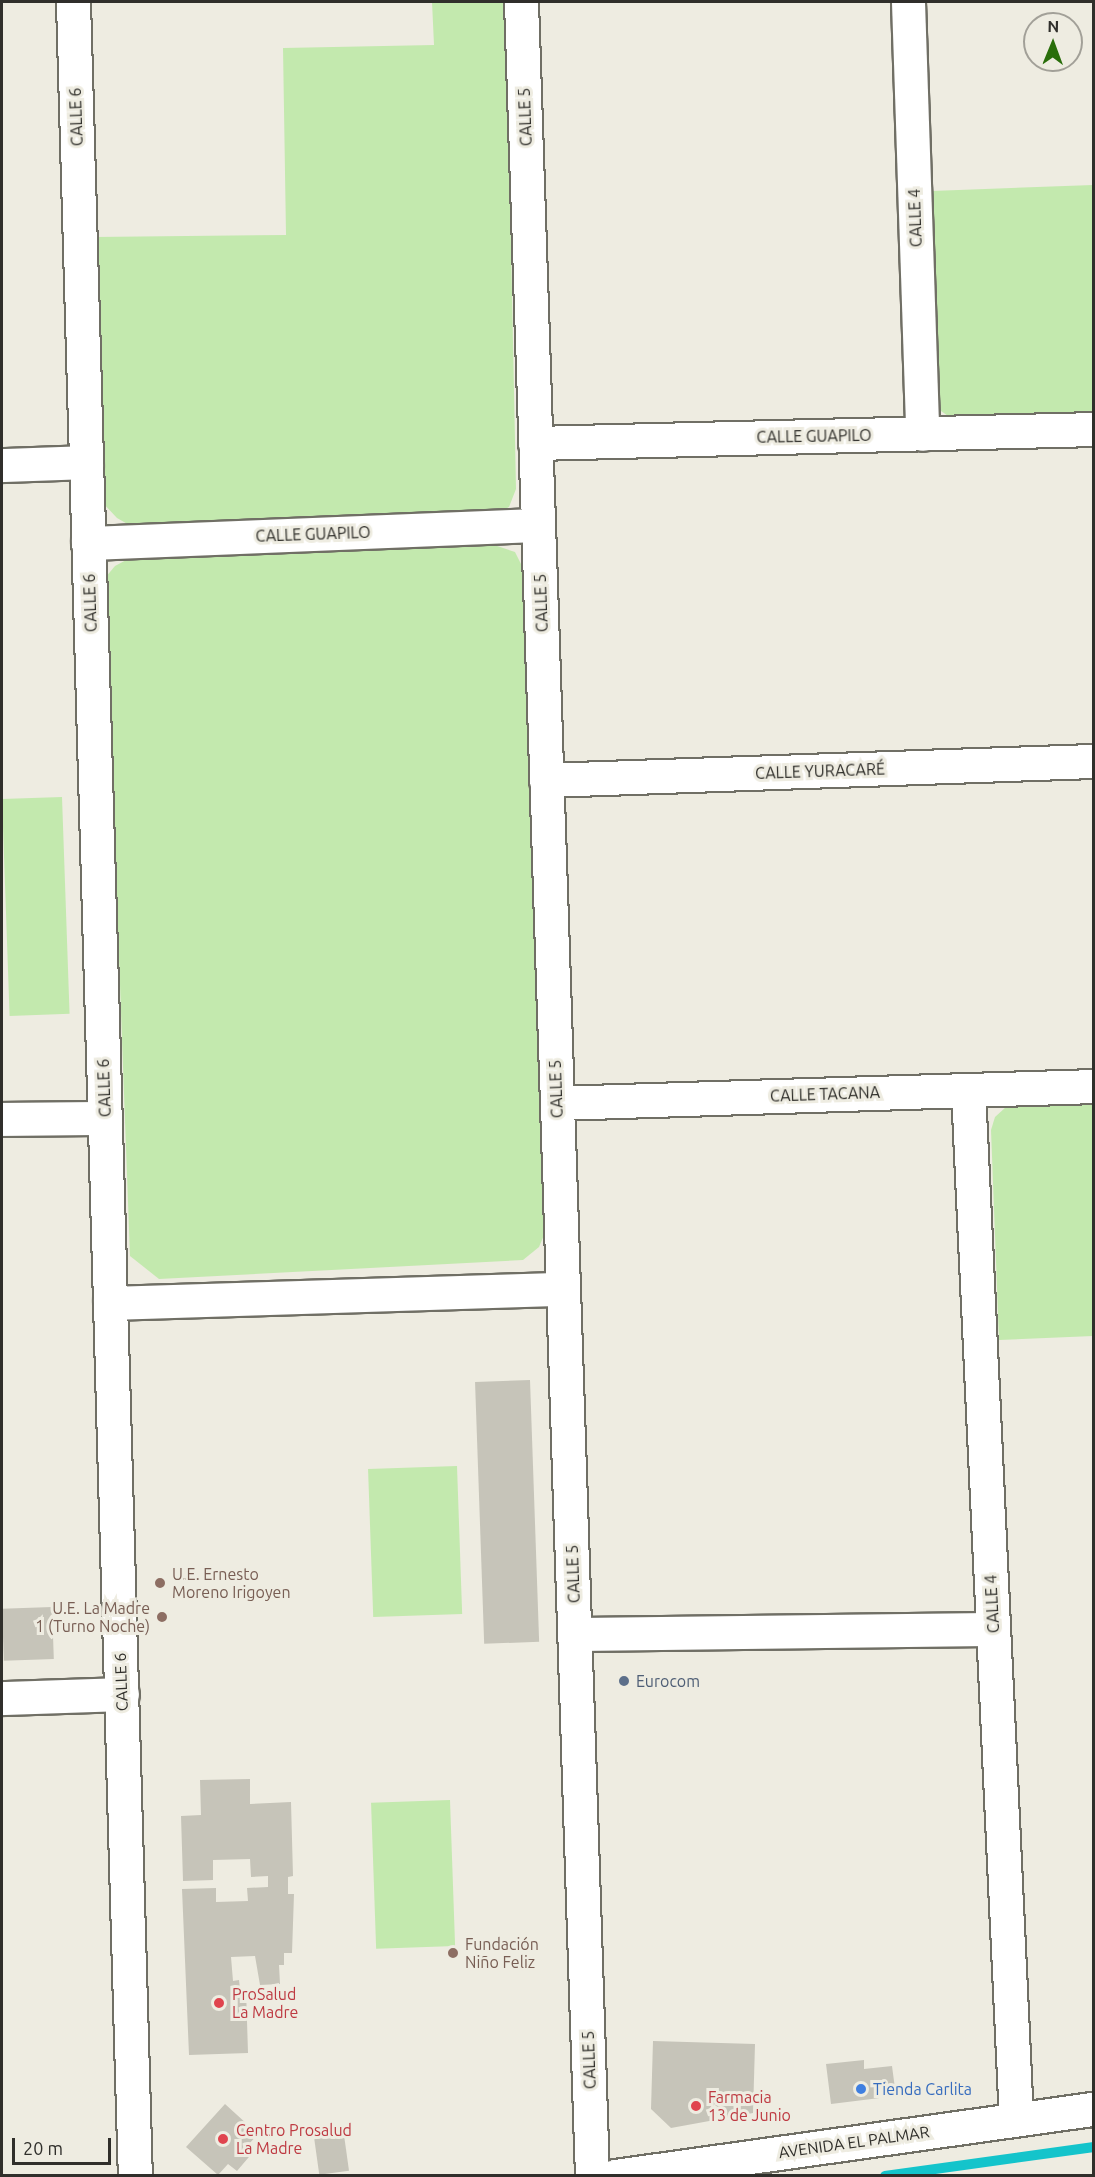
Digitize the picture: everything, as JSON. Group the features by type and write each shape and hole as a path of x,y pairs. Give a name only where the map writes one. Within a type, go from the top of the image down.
{"street":[{"name":"CALLE 6","path":"73,2 135,2175"},
{"name":"CALLE 5","path":"521,2 592,2175"},
{"name":"CALLE 4","path":"908,2 922,434"},
{"name":"CALLE GUAPILO","path":"535,443 1094,429"},
{"path":"2,465 86,462"},
{"name":"CALLE GUAPILO","path":"88,543 538,525"},
{"name":"CALLE YURACARÉ","path":"546,780 1094,761"},
{"name":"CALLE TACANA","path":"557,1103 1094,1086"},
{"name":"CALLE 4","path":"968,1090 1016,2119"},
{"path":"2,1119 105,1118"},
{"path":"110,1303 563,1289"},
{"path":"574,1634 993,1629"},
{"path":"2,1698 122,1694"},
{"name":"AVENIDA EL PALMAR","path":"615,2175 1094,2109"}],"green space":[{"path":"432,2 506,2 516,489 509,507 493,515 138,530 117,518 101,501 94,237 286,235 283,48 434,45"},
{"path":"1093,185 1093,414 951,418 941,411 937,400 932,191"},
{"path":"494,545 515,552 525,572 547,1228 539,1247 523,1260 159,1279 130,1256 105,578 115,566 130,558"},
{"path":"62,797 70,1014 10,1016 2,799"},
{"path":"1093,1104 1093,1336 999,1340 991,1130 995,1117 1006,1107"},
{"path":"457,1466 462,1614 373,1617 368,1469"},
{"path":"450,1800 455,1946 376,1949 371,1803"}],"building":[{"path":"530,1380 539,1642 484,1644 475,1382"},
{"path":"52,1607 54,1659 4,1661 2,1609"},
{"path":"250,1779 250,1804 291,1802 293,1876 288,1877 288,1894 294,1894 292,1953 284,1953 284,1965 279,1965 280,1984 260,1985 255,1956 231,1957 233,1981 239,1980 240,1989 246,1989 248,2053 189,2055 182,1889 216,1888 216,1902 248,1901 247,1888 268,1887 268,1876 251,1877 250,1859 213,1860 213,1880 183,1881 181,1816 201,1815 200,1780"},
{"path":"653,2041 755,2044 753,2113 671,2128 651,2109"},
{"path":"864,2060 864,2069 892,2066 896,2096 831,2104 826,2064"},
{"name":"Centro Prosalud La Madre","path":"225,2104 258,2134 248,2145 254,2151 237,2171 228,2164 218,2175 186,2147"},
{"path":"344,2135 349,2171 319,2175 314,2139"}],"waterway":[{"path":"885,2176 1094,2147"}],"place":[{"name":"U.E. Ernesto Moreno Irigoyen","path":"160,1583"},
{"name":"U.E. La Madre 1 (Turno Noche)","path":"162,1617"},
{"name":"Eurocom","path":"624,1681"},
{"name":"Fundación Niño Feliz","path":"453,1953"},
{"name":"ProSalud La Madre","path":"219,2003"},
{"name":"Tienda Carlita","path":"861,2089"},
{"name":"Farmacia 13 de Junio","path":"696,2106"},
{"name":"Centro Prosalud La Madre","path":"223,2139"}]}
